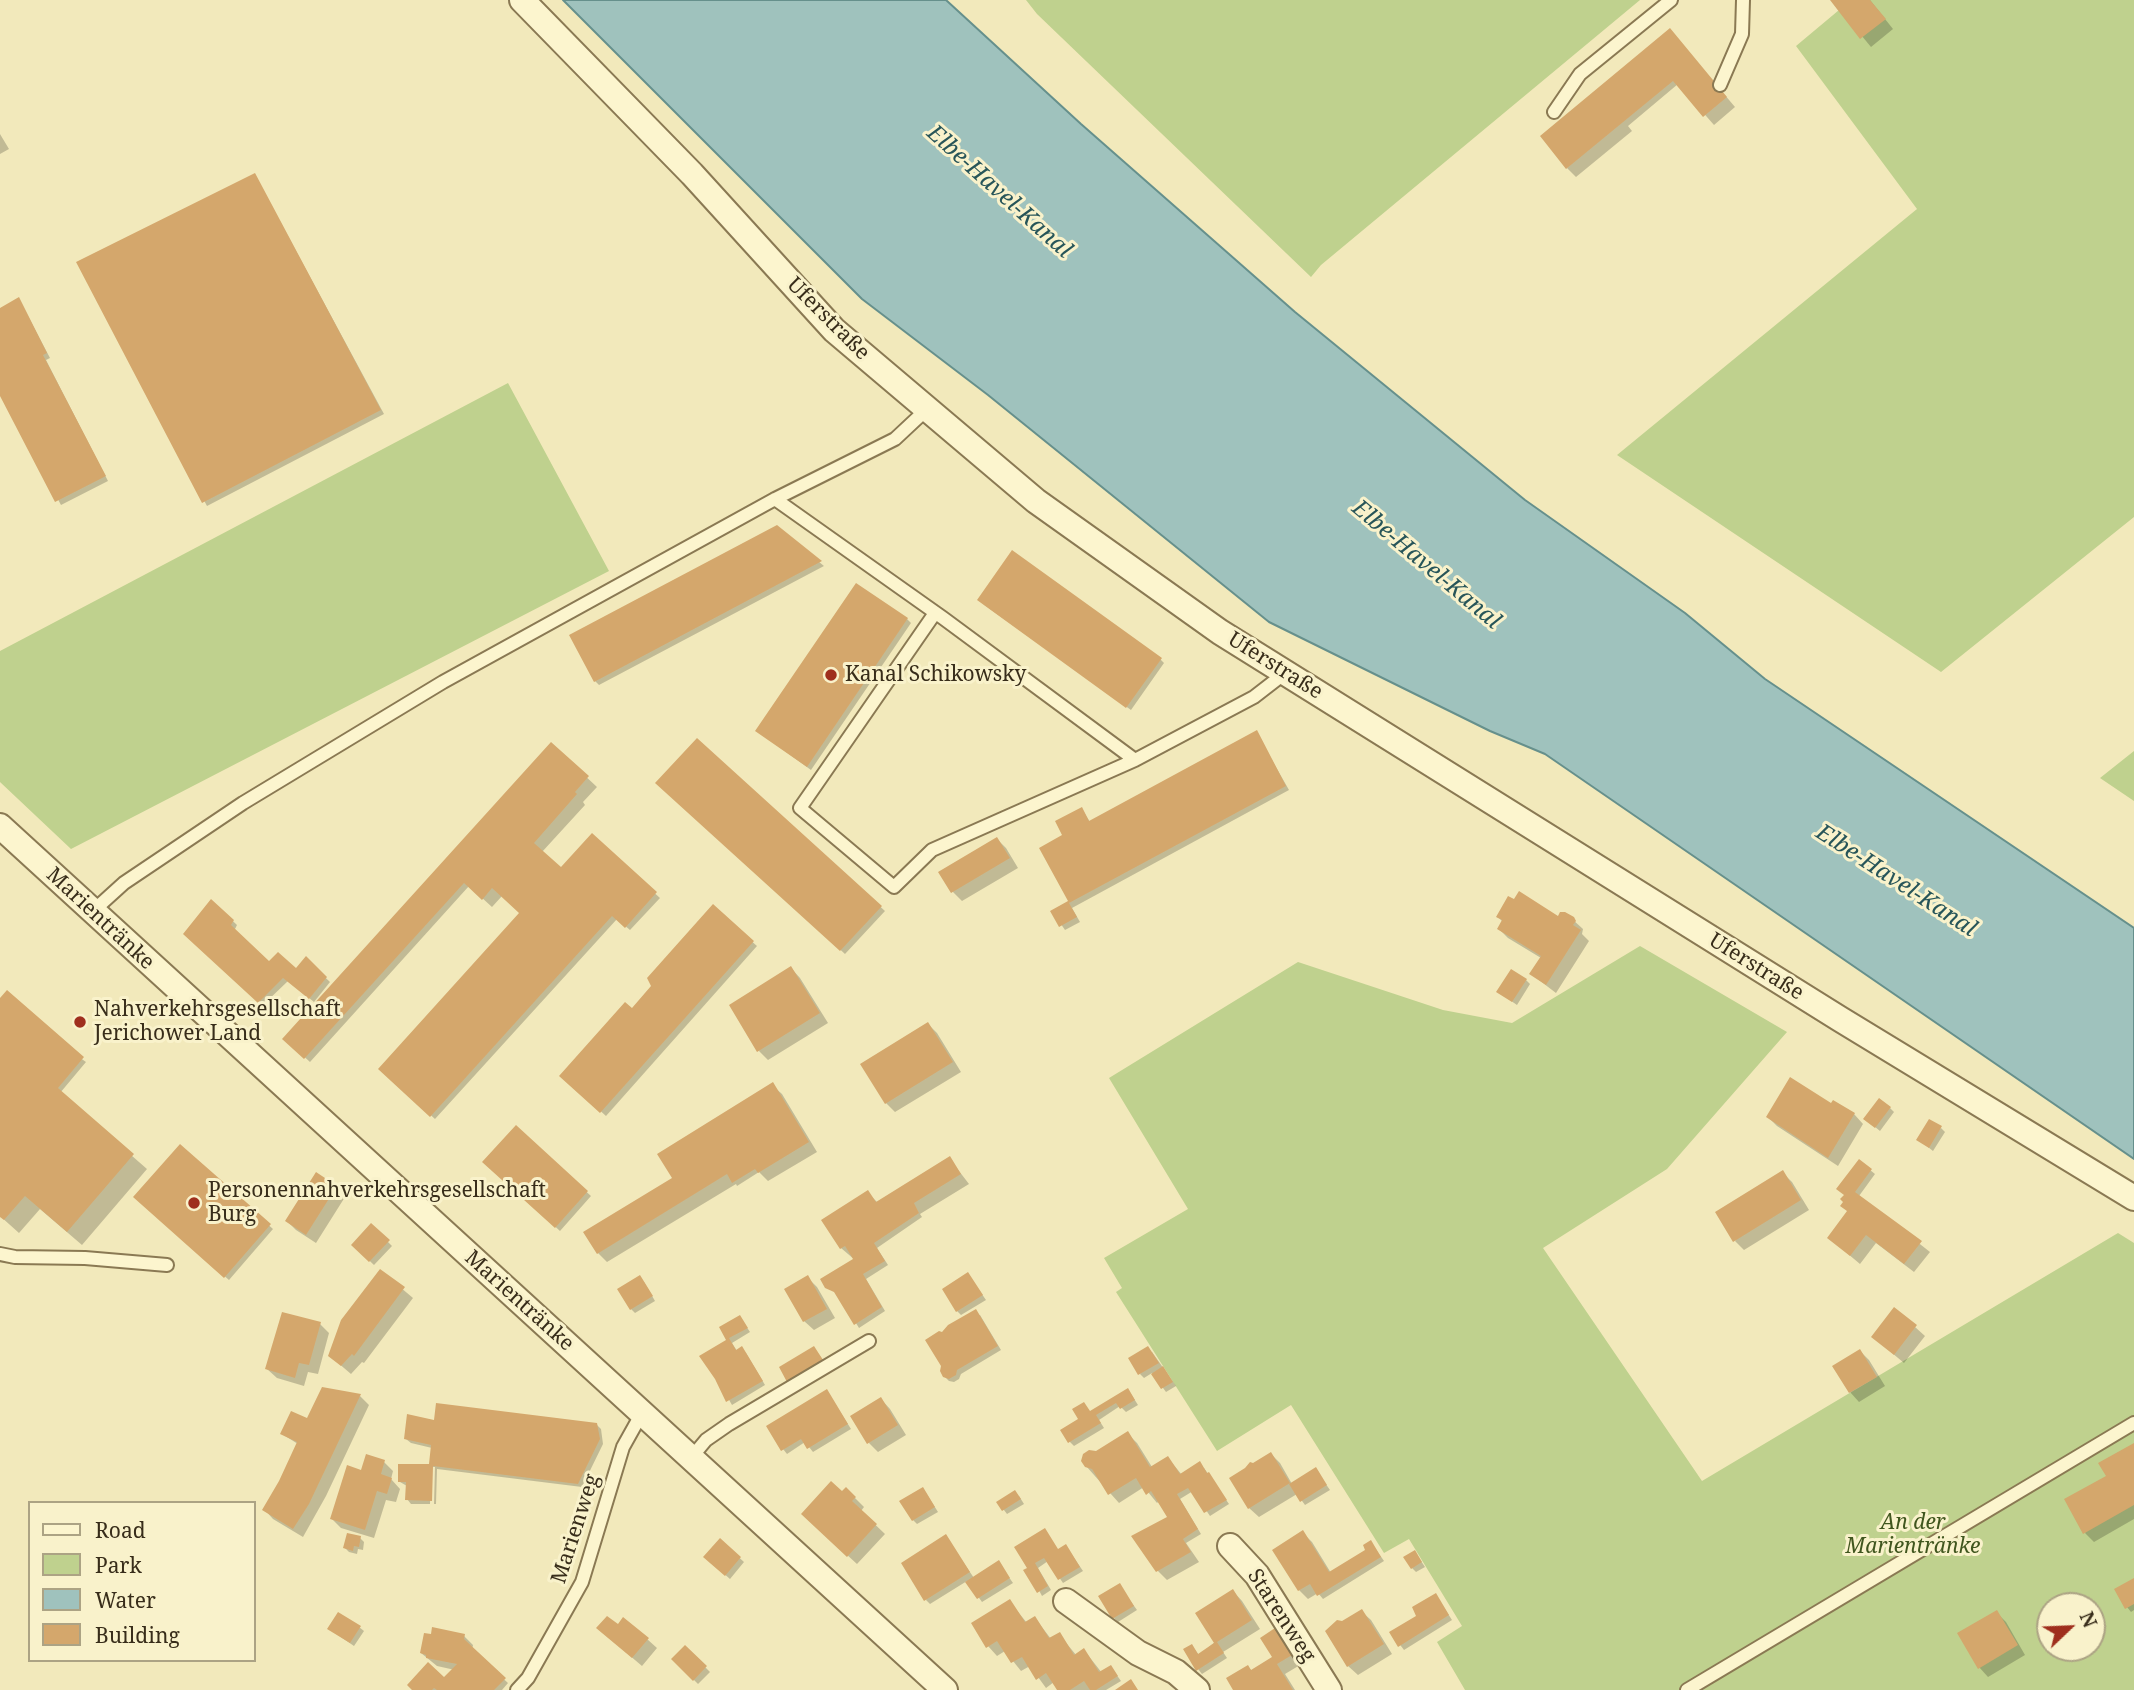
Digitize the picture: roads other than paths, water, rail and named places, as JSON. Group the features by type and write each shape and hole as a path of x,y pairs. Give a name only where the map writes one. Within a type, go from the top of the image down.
{"street":[{"name":"Uferstraße","path":"522,0 692,174 834,330 1036,501 1210,625 1285,673 1840,1019 2134,1198"},
{"name":"Marientränke","path":"0,826 945,1690"},
{"name":"Starenweg","path":"1230,1546 1257,1575 1329,1690"},
{"path":"1066,1601 1138,1653 1176,1672 1197,1690"}],"lane":[{"path":"1554,112 1580,74 1671,0"},
{"path":"1720,85 1742,34 1743,0"},
{"path":"92,912 124,883 243,803 431,689 775,499 895,439 926,410"},
{"path":"775,499 1135,760"},
{"path":"935,613 800,808 894,887 932,850 1135,760 1254,697 1285,673"},
{"path":"0,1254 167,1265"},
{"path":"691,1458 706,1440 729,1424 869,1341"},
{"name":"Marienweg","path":"517,1690 528,1678 582,1583 622,1447 642,1413"},
{"path":"1687,1690 2134,1423"}],"water":[{"name":"Elbe-Havel-Kanal","path":"563,0 946,0 1081,124 1295,312 1525,500 1685,613 1765,679 2134,928 2134,1159 1545,754 1490,731 1269,622 988,395 862,299"}],"place":[{"name":"Kanal Schikowsky","path":"831,675"},
{"name":"Nahverkehrsgesellschaft Jerichower Land","path":"80,1022"},
{"name":"Personennahverkehrsgesellschaft Burg","path":"194,1203"}],"park label":[{"name":"An der Marientränke","path":"1913,1535"}]}
